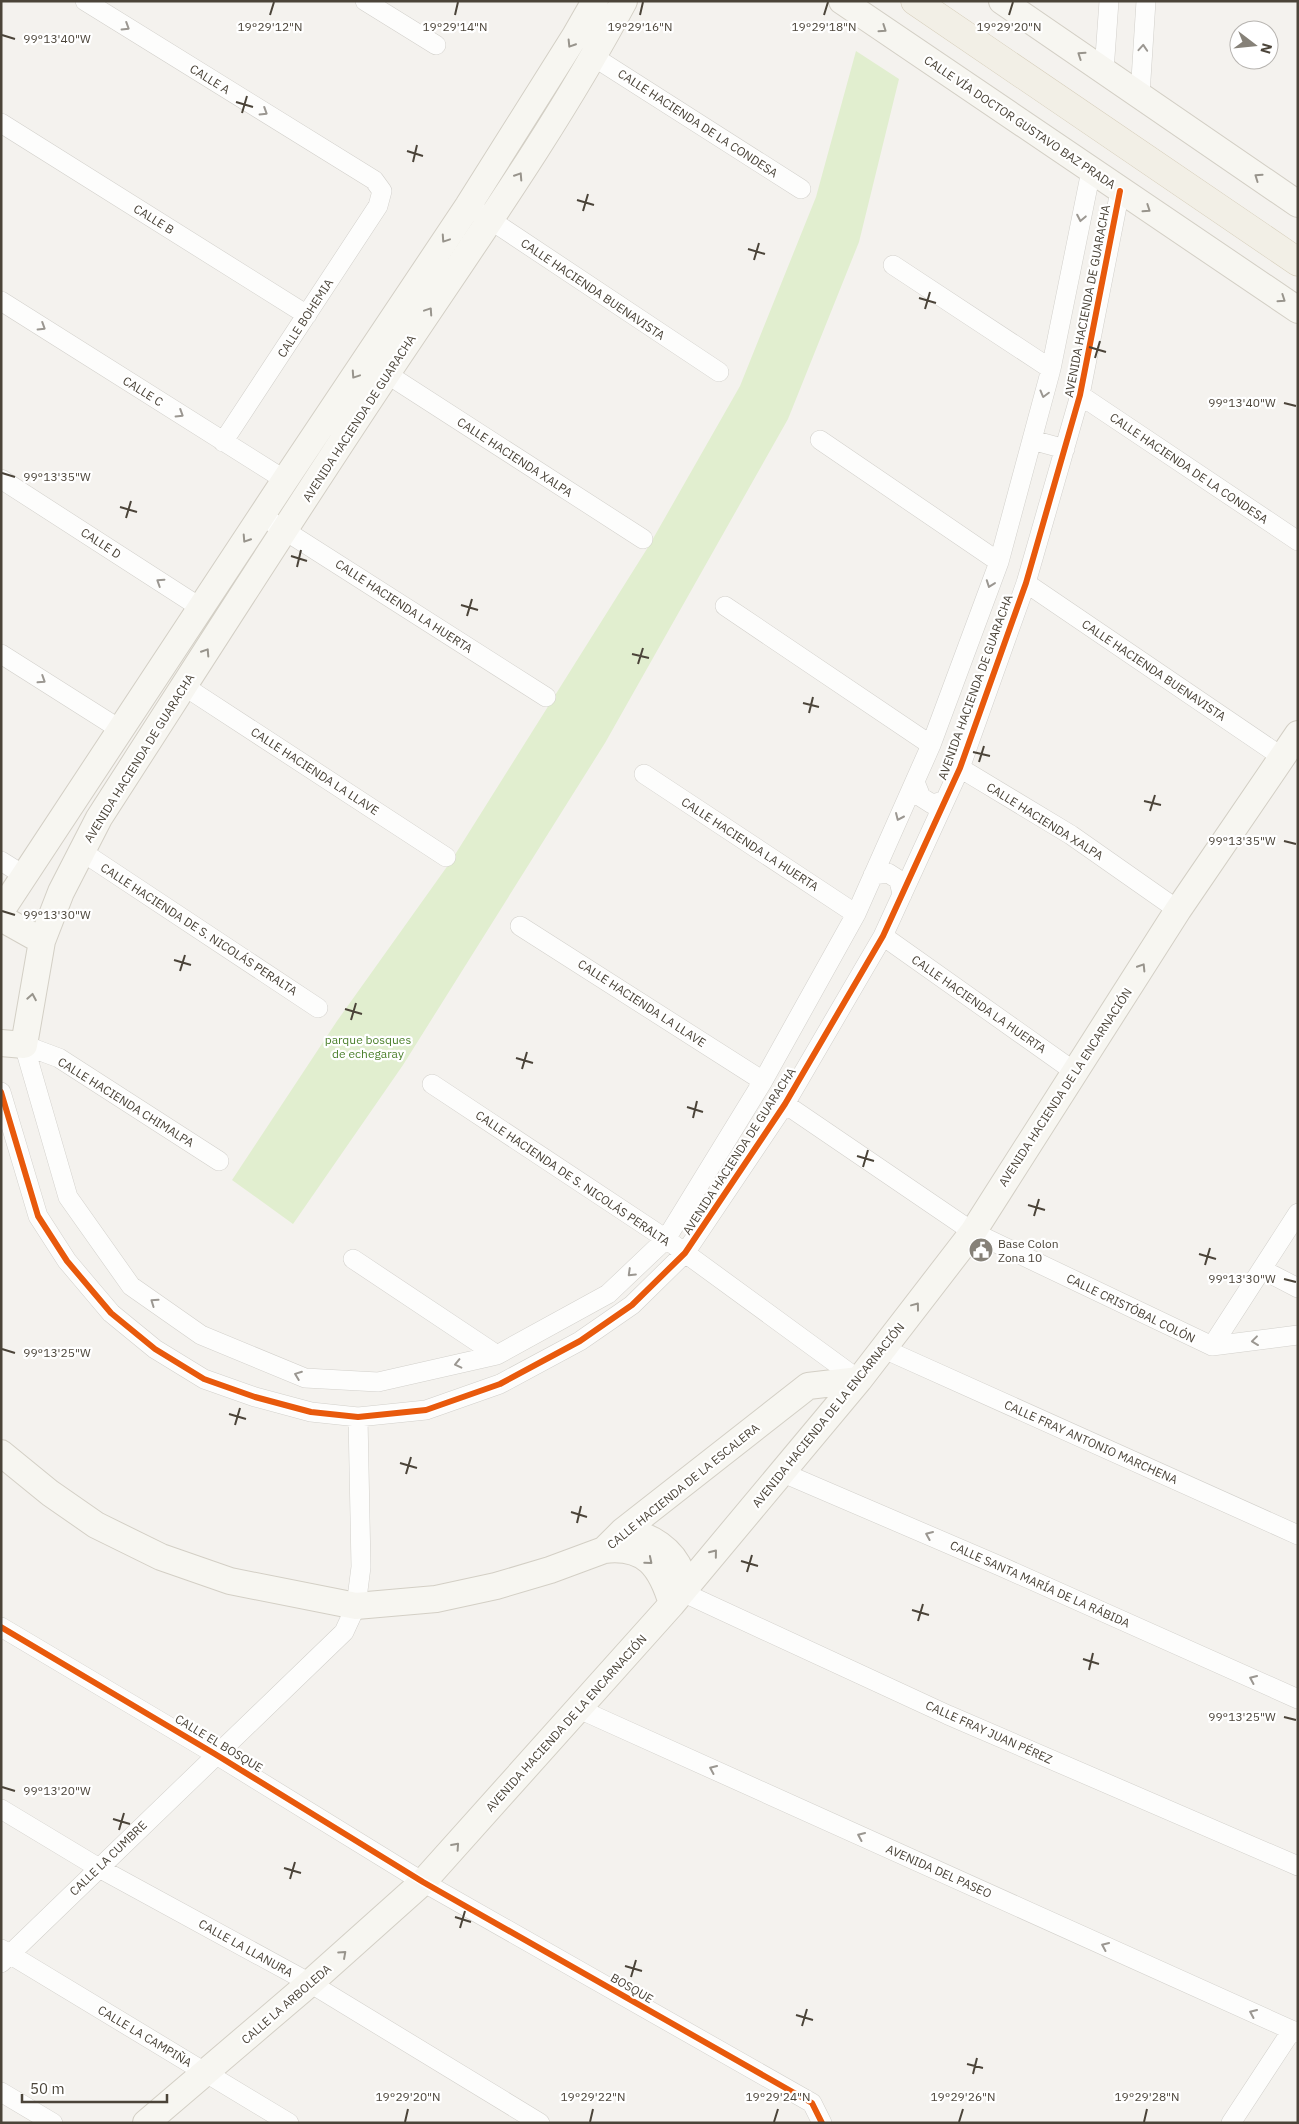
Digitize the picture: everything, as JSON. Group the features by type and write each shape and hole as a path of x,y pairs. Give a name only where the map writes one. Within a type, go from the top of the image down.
{"main road":[{"path":"1,911 468,206 595,1"},
{"name":"AVENIDA HACIENDA DE GUARACHA","path":"13,1044 42,941 60,892 99,818 386,374 490,220 594,58 624,1"},
{"name":"CALLE VÍA DOCTOR GUSTAVO BAZ PRADA","path":"842,1 1298,310"},
{"path":"914,1 1298,262"},
{"path":"1002,1 1298,204"},
{"name":"AVENIDA HACIENDA DE LA ENCARNACIÓN","path":"423,1882 677,1598 884,1349 973,1232 1178,910 1298,734"},
{"path":"74,802 99,818"},
{"path":"1,918 42,941"},
{"name":"CALLE HACIENDA DE LA ESCALERA","path":"1,1453 50,1493 96,1524 161,1557 230,1581 356,1606 436,1599 496,1586 550,1570 604,1550 623,1532 808,1386 859,1380"},
{"path":"623,1532 644,1536 662,1547 670,1555 682,1573 677,1598"},
{"path":"604,1550 619,1548 634,1551 647,1558 657,1568 677,1598"},
{"name":"CALLE LA ARBOLEDA","path":"146,2123 310,1983 423,1882"}],"street":[{"name":"CALLE A","path":"85,1 374,180 382,192"},
{"path":"366,1 436,45"},
{"path":"1104,71 1109,1"},
{"path":"1140,95 1146,1"},
{"name":"CALLE HACIENDA DE LA CONDESA","path":"594,58 801,189"},
{"name":"CALLE B","path":"1,123 308,315"},
{"name":"AVENIDA HACIENDA DE GUARACHA","path":"13,1044 68,1197 132,1286 201,1335 305,1378 378,1382 497,1355 608,1294 666,1239 764,1081 856,914 931,745 999,562 1051,369 1091,170"},
{"name":"AVENIDA HACIENDA DE GUARACHA","path":"1,1092 38,1216 66,1261 111,1314 155,1350 204,1379 255,1397 311,1412 358,1417 426,1410 500,1384 580,1341 632,1305 685,1253 785,1104 883,936 960,768 1026,583 1080,395 1120,191"},
{"name":"CALLE BOHEMIA","path":"223,442 378,206 382,192"},
{"name":"CALLE HACIENDA BUENAVISTA","path":"468,206 719,372"},
{"path":"893,265 1051,369"},
{"name":"CALLE C","path":"1,301 285,480"},
{"name":"CALLE HACIENDA XALPA","path":"386,374 643,539"},
{"name":"CALLE HACIENDA DE LA CONDESA","path":"1080,395 1298,542"},
{"path":"820,440 999,562"},
{"path":"1032,440 1065,449"},
{"name":"CALLE D","path":"1,479 201,608"},
{"name":"CALLE HACIENDA LA HUERTA","path":"262,516 546,697"},
{"name":"CALLE HACIENDA BUENAVISTA","path":"1026,583 1282,757"},
{"path":"725,606 931,745"},
{"path":"1,654 121,730"},
{"name":"CALLE HACIENDA LA LLAVE","path":"184,686 446,857"},
{"name":"CALLE HACIENDA XALPA","path":"960,768 1071,835 1178,910"},
{"name":"CALLE HACIENDA LA HUERTA","path":"644,774 856,914"},
{"path":"915,782 921,797 932,804 944,801"},
{"name":"CALLE HACIENDA DE S. NICOLÁS PERALTA","path":"81,851 318,1008"},
{"path":"1,861 25,876"},
{"path":"873,875 888,873 899,880 902,895"},
{"name":"CALLE HACIENDA LA LLAVE","path":"520,926 764,1081"},
{"name":"CALLE HACIENDA LA HUERTA","path":"883,936 1075,1072"},
{"name":"CALLE HACIENDA CHIMALPA","path":"13,1044 59,1058 220,1161"},
{"name":"CALLE HACIENDA DE S. NICOLÁS PERALTA","path":"432,1084 666,1239 859,1380"},
{"path":"785,1104 973,1232"},
{"path":"1212,1346 1263,1270 1298,1213"},
{"name":"CALLE CRISTÓBAL COLÓN","path":"973,1232 1212,1346"},
{"path":"353,1259 497,1355"},
{"path":"1263,1270 1298,1288"},
{"path":"1212,1346 1298,1335"},
{"name":"CALLE FRAY ANTONIO MARCHENA","path":"884,1349 1298,1535"},
{"name":"CALLE LA CUMBRE","path":"4,1955 99,1868 344,1632 356,1606 361,1567 358,1417"},
{"name":"CALLE SANTA MARÍA DE LA RÁBIDA","path":"781,1472 1000,1566 1298,1699"},
{"name":"CALLE FRAY JUAN PÉREZ","path":"677,1598 1298,1866"},
{"name":"CALLE EL BOSQUE","path":"1,1626 216,1754 423,1882"},
{"name":"AVENIDA DEL PASEO","path":"579,1709 1295,2031"},
{"name":"CALLE LA LLANURA","path":"1,1809 99,1868 310,1983 540,2123"},
{"name":"BOSQUE","path":"423,1882 812,2102 822,2122"},
{"name":"CALLE LA CAMPIÑA","path":"4,1955 289,2123"},
{"path":"1231,2123 1295,2031"},
{"path":"1,2092 53,2123"}],"green space":[{"name":"parque bosques de echegaray","path":"856,51 899,79 859,242 788,419 605,743 403,1065 293,1224 232,1180 337,1021 451,861 650,544 740,386 816,197"}],"cycle path":[{"path":"1,1092 38,1216 67,1261 111,1313 155,1349 204,1379 255,1397 311,1412 358,1417 426,1410 500,1384 580,1341 632,1305 685,1253 785,1104 883,936 960,768 1026,583 1080,395 1120,191"},
{"path":"1,1627 215,1754 423,1882 812,2103 822,2123"}],"place":[{"name":"Base Colon Zona 10","path":"981,1250"}]}
